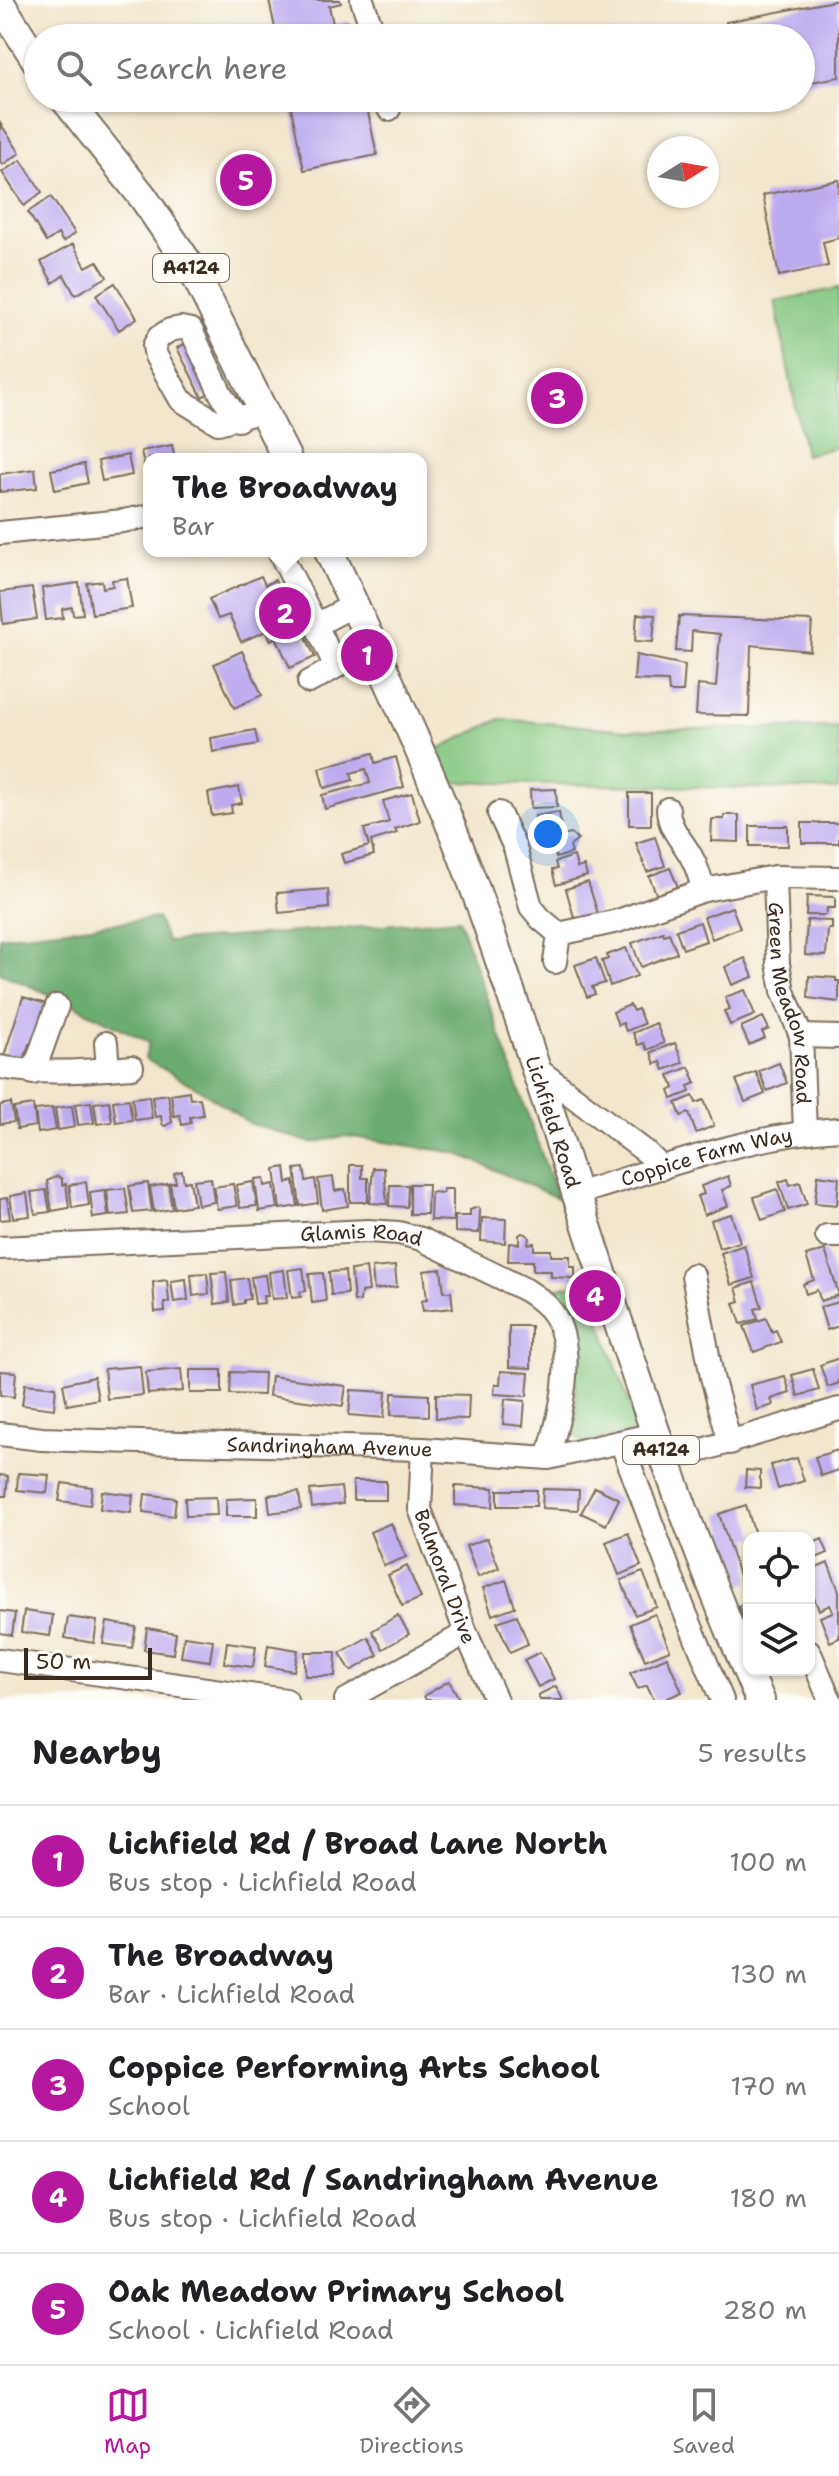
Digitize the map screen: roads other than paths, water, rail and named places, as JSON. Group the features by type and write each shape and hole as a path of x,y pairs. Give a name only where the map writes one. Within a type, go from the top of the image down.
{"main road":[{"path":"0,3 24,41"},
{"name":"A4124","path":"75,112 143,197 194,272 251,416 282,453"},
{"name":"Lichfield Road","path":"332,557 420,751 464,859 536,1068 655,1434 729,1629 760,1700"}],"street":[{"path":"362,0 370,24"},
{"path":"0,533 143,517"},
{"path":"282,557 336,667 309,682"},
{"path":"316,625 354,605"},
{"path":"668,809 676,837 692,857 704,890"},
{"path":"499,813 515,848 528,899 541,919 559,934"},
{"path":"559,934 618,921 704,890 775,877 839,878"},
{"name":"Green Meadow Road","path":"775,877 778,964 783,991 801,1036 805,1131"},
{"path":"555,962 559,934"},
{"path":"33,1073 57,1006"},
{"path":"801,1036 839,1037"},
{"path":"106,1043 108,1069"},
{"path":"0,1067 33,1073 132,1067"},
{"path":"536,1068 646,1152 662,1168"},
{"name":"Coppice Farm Way","path":"576,1194 746,1142 805,1131 839,1129"},
{"name":"Glamis Road","path":"0,1248 368,1231 399,1233 421,1239 526,1290 555,1315 562,1332 562,1411 548,1458"},
{"path":"693,1275 712,1377 730,1443"},
{"path":"689,1454 839,1409"},
{"name":"Sandringham Avenue","path":"0,1434 57,1440 423,1449 548,1458 655,1434"},
{"path":"621,1442 684,1610 722,1700"},
{"name":"Balmoral Drive","path":"423,1449 420,1509 466,1633 496,1700"},
{"path":"346,1700 466,1633"},
{"path":"0,1660 279,1700"},
{"path":"815,1665 830,1700"}],"place":[{"name":"Oak Meadow Primary School","path":"246,180"},
{"name":"Coppice Performing Arts School","path":"557,398"},
{"name":"The Broadway","path":"285,613"},
{"name":"Lichfield Rd / Broad Lane North","path":"367,655"},
{"name":"Lichfield Rd / Sandringham Avenue","path":"595,1296"}]}
